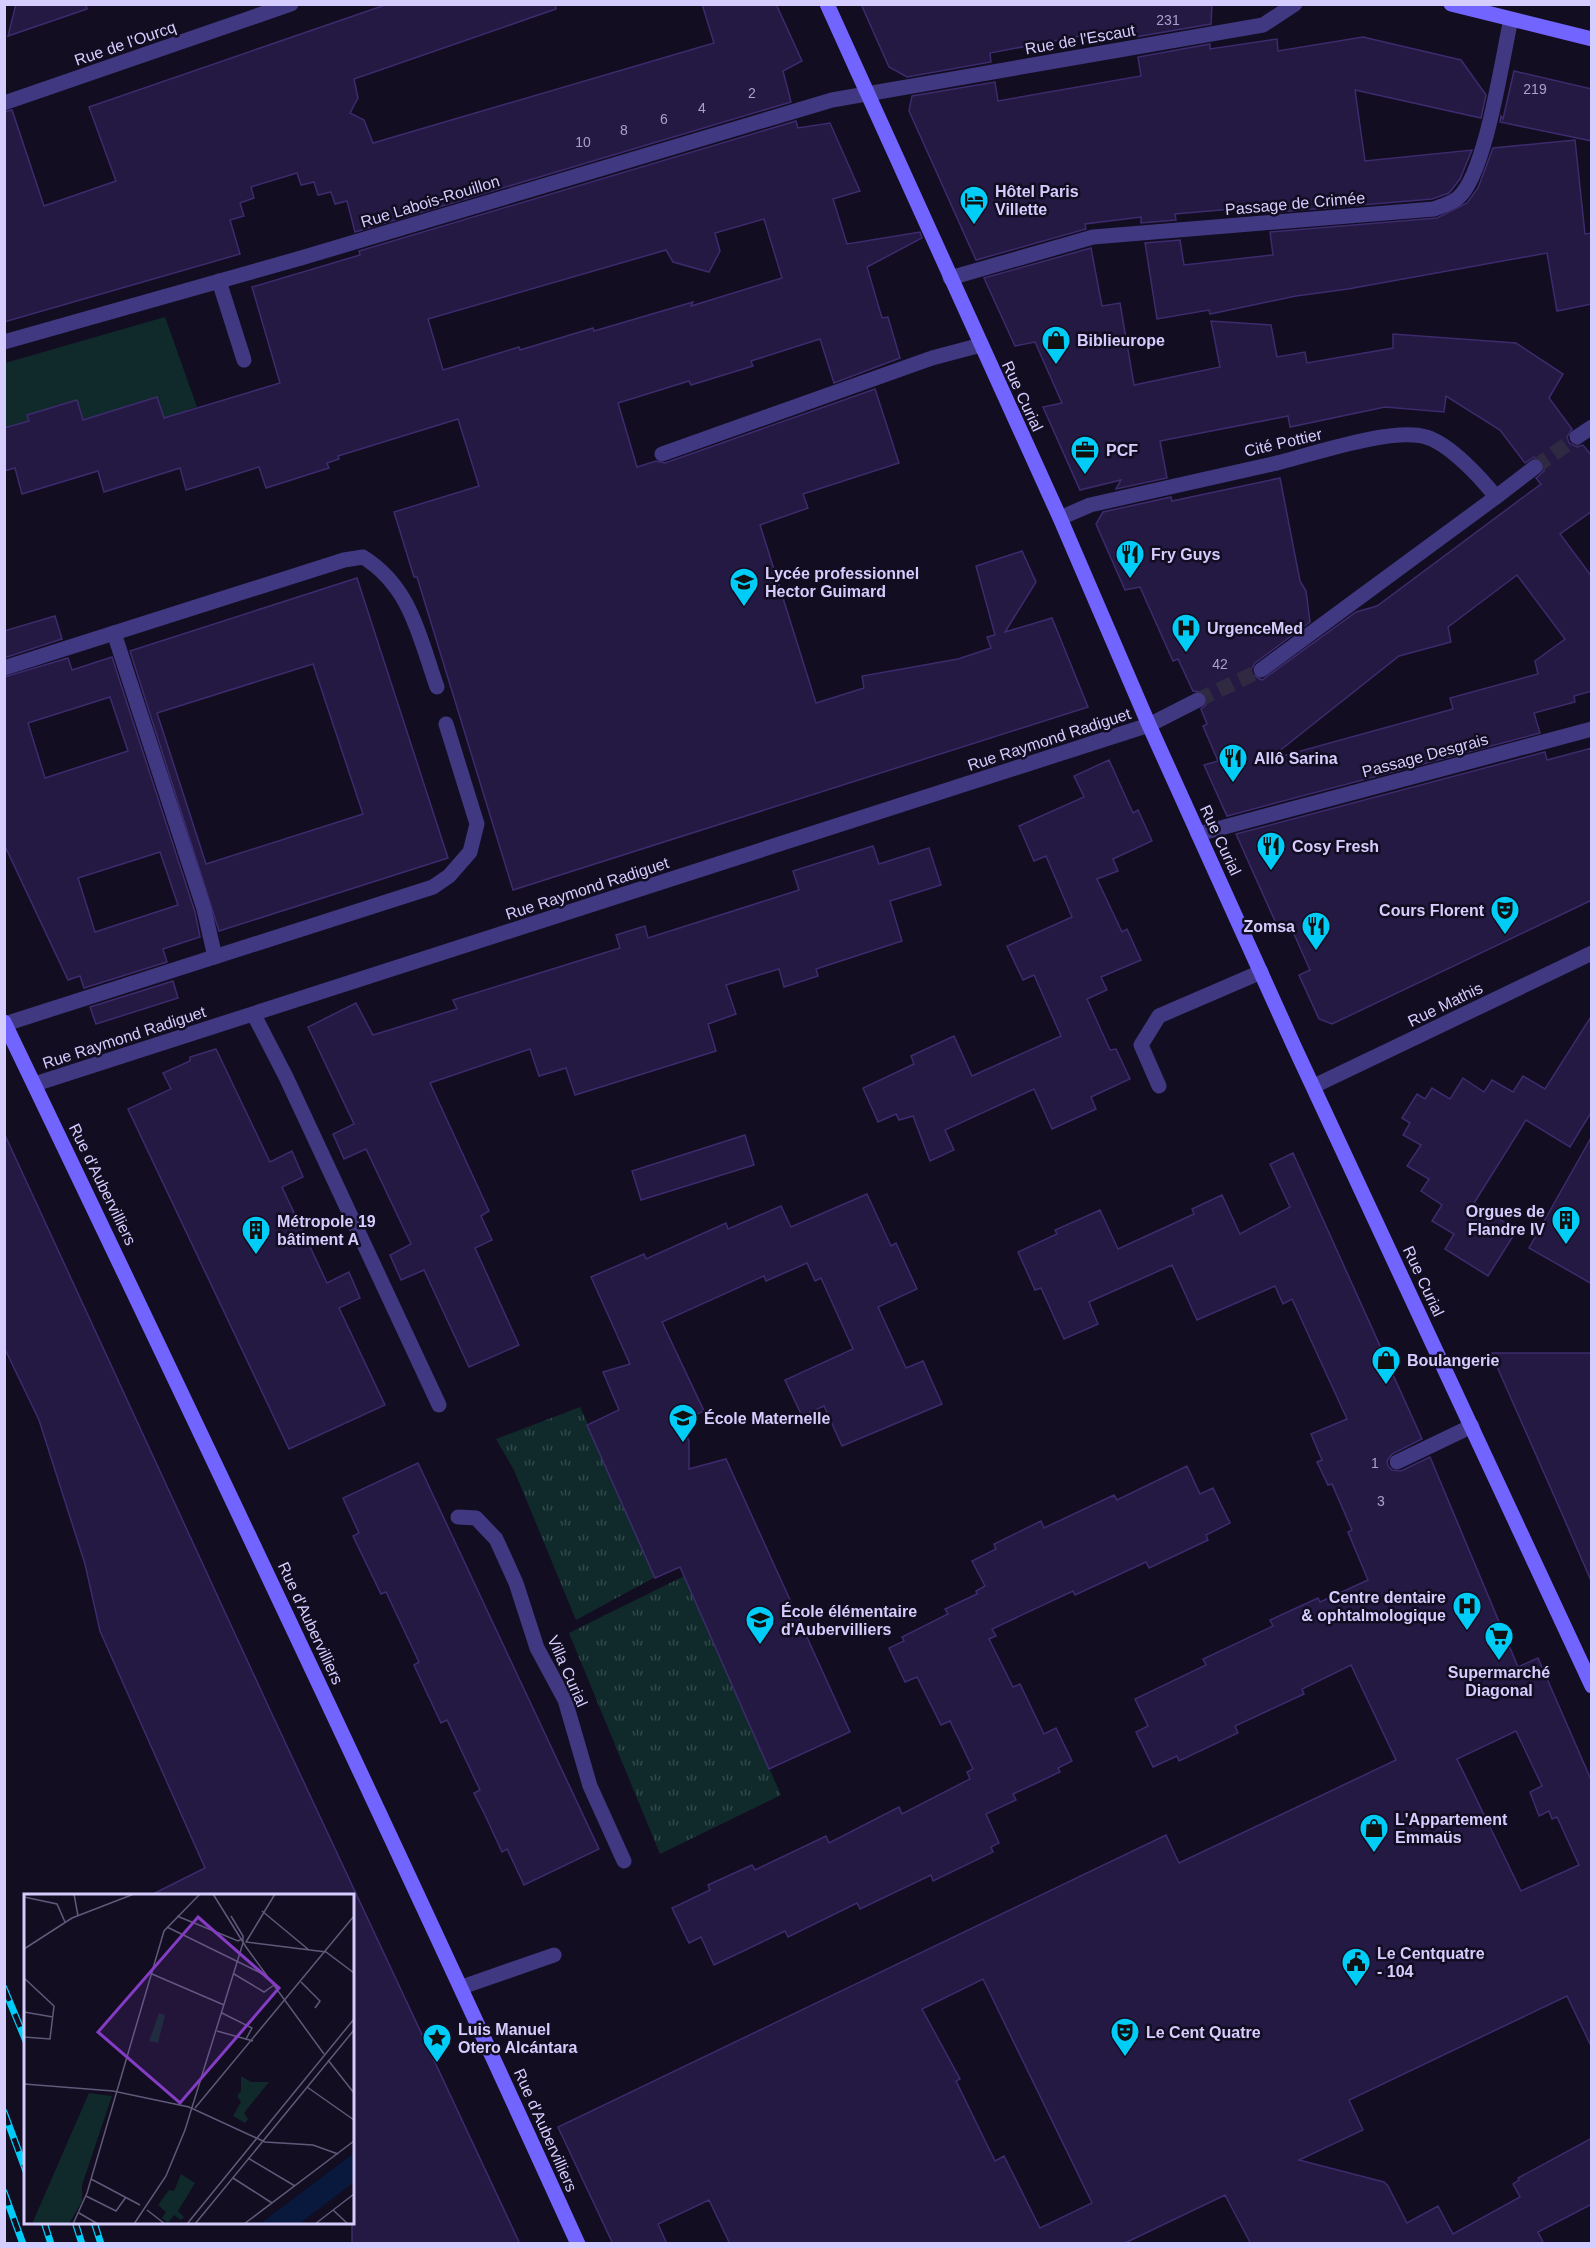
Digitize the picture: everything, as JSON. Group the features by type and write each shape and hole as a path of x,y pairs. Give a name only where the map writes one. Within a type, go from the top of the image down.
{"street":[{"name":"Rue de l'Ourcq","path":"4,103 291,4"},
{"name":"Rue Curial","path":"827,4 1060,518 1198,834 1592,1686"},
{"name":"Rue de l'Escaut","path":"867,94 1263,25 1295,4"},
{"path":"1451,4 1592,39"},
{"name":"Passage de Crimée","path":"950,279 1093,237 1295,222 1434,209 1442,206 1458,198 1471,180 1482,147 1511,19"},
{"name":"Rue Labois-Rouillon","path":"4,342 219,281 831,100 867,94"},
{"path":"219,281 244,360"},
{"path":"662,454 932,358 981,345"},
{"path":"1577,437 1592,427"},
{"name":"Cité Pottier","path":"1060,518 1090,505 1391,436 1427,437 1456,455 1480,476 1496,497"},
{"path":"1261,670 1535,467"},
{"path":"4,668 344,560 363,557 396,584 402,594 437,687"},
{"path":"114,633 204,909 215,957"},
{"path":"1149,725 1198,700"},
{"path":"5,1023 433,887 449,876 470,852 477,824 446,724"},
{"name":"Rue Raymond Radiguet","path":"35,1084 1149,725"},
{"name":"Passage Desgrais","path":"1198,834 1592,729"},
{"name":"Rue Mathis","path":"1314,1086 1592,953"},
{"path":"1159,1086 1141,1045 1159,1016 1261,972"},
{"path":"254,1015 286,1077 439,1405"},
{"name":"Rue d'Aubervilliers","path":"5,1023 462,1987 578,2244"},
{"path":"1397,1462 1472,1426"},
{"name":"Villa Curial","path":"458,1517 476,1518 496,1539 516,1582 537,1648 565,1700 590,1786 624,1861"},
{"path":"462,1987 554,1955"}],"green space":[{"path":"165,317 197,407 187,410 189,416 166,423 157,397 106,413 84,426 77,400 28,415 29,421 5,428 5,363"},
{"path":"580,1407 657,1576 576,1620 514,1470 496,1439"},
{"path":"684,1576 781,1795 660,1854 569,1633"}],"building":[{"path":"16,4 86,4 87,9 8,36"},
{"path":"388,4 555,4 556,9 354,79 358,98 350,113 364,120 373,143 714,43 702,4 776,4 802,61 783,71 791,102 355,232 347,201 335,204 331,192 318,195 314,182 301,185 297,173 251,187 254,198 240,203 244,216 230,220 240,254 4,322 4,112 12,110 44,206 116,181 89,107"},
{"path":"861,4 1212,4 1211,24 1135,37 1134,26 990,53 991,62 907,77 889,67"},
{"path":"1363,37 1461,60 1486,95 1481,118 1355,90 1365,161 1472,150 1460,179 1449,193 1432,199 1268,213 1267,206 1175,214 1176,220 1141,223 1141,217 1085,224 1086,229 976,260 909,111 912,96 995,82 998,101 1141,76 1138,57 1210,44 1210,49 1277,39 1278,51"},
{"path":"1514,71 1592,89 1592,141 1500,122 1501,116 1503,119"},
{"path":"796,121 798,128 830,123 860,191 833,199 847,244 920,232 922,238 867,267 882,318 888,317 900,358 834,383 820,339 751,361 753,366 691,385 689,381 618,403 637,467 656,461 665,463 875,389 899,463 803,494 808,508 760,525 816,703 864,688 862,676 958,659 991,648 987,637 995,635 976,566 1022,551 1036,582 1005,632 1052,618 1088,707 513,890 417,577 414,577 394,512 479,486 458,419 338,456 339,459 327,463 329,468 266,488 259,467 186,490 180,468 104,492 98,471 22,494 15,468 4,471 4,428 29,421 27,415 77,400 83,420 157,397 164,418 280,383 252,287 360,255 359,251","holes":["764,219 782,278 691,306 693,302 594,331 593,328 520,350 519,347 443,370 428,319 666,250 673,262 709,272 720,251 715,233"]},
{"path":"1575,140 1585,234 1592,233 1592,304 1557,311 1547,253 1348,289 1296,296 1210,314 1209,310 1157,319 1145,243 1180,240 1184,265 1273,255 1270,232 1437,218 1467,203 1478,188 1493,148"},
{"path":"1091,248 1102,306 1120,303 1134,385 1220,367 1211,321 1271,325 1277,357 1305,352 1307,363 1393,348 1393,334 1516,343 1563,374 1549,398 1572,429 1567,437 1569,443 1577,447 1583,445 1592,456 1592,511 1560,534 1592,577 1592,691 1574,696 1575,702 1534,713 1540,733 1227,816 1204,765 1218,761 1203,726 1207,724 1201,709 1206,705 1207,696 1203,692 1193,691 1178,659 1173,661 1140,587 1125,590 1096,524 1103,512 1171,497 1172,501 1280,478 1300,581 1306,591 1310,622 1255,663 1251,670 1253,675 1262,680 1356,612 1377,606 1541,484 1536,478 1544,471 1545,465 1534,457 1525,463 1500,430 1446,396 1444,412 1385,407 1290,427 1288,416 1160,441 1167,478 1116,489 1121,480 1080,490 1043,407 1062,403 1035,342 1015,346 984,278","holes":["1517,575 1565,639 1535,661 1538,674 1450,698 1453,709 1268,760 1399,656 1451,642 1448,627"]},
{"path":"357,578 448,858 219,931 130,651","holes":["313,664 363,814 206,864 157,713"]},
{"path":"55,616 62,639 4,658 4,631"},
{"path":"112,657 195,912 200,937 163,949 167,962 84,988 80,976 68,980 4,844 4,677 68,658 72,670","holes":["110,697 128,751 45,778 28,723","160,852 178,905 95,932 78,878"]},
{"path":"1592,748 1592,900 1332,1024 1319,1019 1299,975 1310,970 1290,925 1279,930 1236,834 1545,752 1547,760"},
{"path":"1109,760 1133,813 1138,810 1152,841 1113,859 1118,871 1097,879 1122,932 1127,929 1141,960 1101,977 1107,990 1087,999 1110,1050 1116,1049 1130,1079 1091,1097 1096,1109 1052,1129 1034,1089 945,1130 954,1150 930,1161 913,1116 899,1120 896,1114 878,1122 863,1088 914,1064 911,1056 954,1036 972,1076 1061,1036 1034,975 1023,980 1007,946 1072,917 1046,856 1034,861 1019,826 1084,797 1074,776"},
{"path":"873,846 879,864 929,848 941,885 890,901 902,941 816,969 818,976 784,987 779,969 726,985 736,1014 708,1024 716,1051 575,1095 566,1068 539,1076 530,1049 430,1083 489,1211 481,1216 492,1240 475,1248 519,1345 469,1367 424,1270 401,1280 390,1255 411,1244 366,1149 344,1159 333,1134 354,1124 308,1027 356,1003 373,1035 457,1009 453,1000 620,948 616,935 645,926 648,938 799,890 793,871"},
{"path":"173,981 178,998 96,1024 90,1007"},
{"path":"1592,1015 1592,1111 1570,1147 1526,1120 1474,1203 1517,1230 1488,1276 1445,1249 1454,1234 1432,1221 1442,1205 1421,1191 1429,1179 1407,1166 1421,1145 1403,1135 1410,1123 1402,1118 1417,1094 1425,1099 1432,1088 1450,1099 1463,1078 1484,1092 1492,1080 1513,1092 1523,1076 1545,1089"},
{"name":"Métropole 19 bâtiment A","path":"216,1049 270,1162 292,1151 303,1177 282,1187 327,1283 349,1272 360,1298 339,1308 385,1405 289,1449 128,1109 171,1089 163,1073 190,1061 190,1057"},
{"path":"4,1133 520,2244 352,2244 352,2224 354,2224 354,1894 153,1894 205,1868 100,1631 85,1564 39,1420 4,1347"},
{"path":"745,1135 754,1165 641,1200 632,1171"},
{"name":"Orgues de Flandre IV","path":"1592,1136 1592,1284 1529,1248"},
{"path":"1293,1153 1422,1439 1392,1454 1387,1461 1388,1466 1392,1470 1401,1471 1430,1457 1518,1667 1538,1658 1592,1782 1592,2048 1567,1996 1349,2100 1363,2130 1299,2160 1384,2182 1407,2223 1438,2206 1453,2234 1520,2197 1513,2184 1519,2180 1518,2178 1592,2138 1592,2204 1538,2232 1544,2244 1251,2244 1225,2195 1123,2244 730,2244 709,2200 658,2224 667,2244 613,2244 558,2127 1166,1835 1179,1863 1396,1760 1351,1665 1302,1689 1304,1694 1235,1726 1238,1733 1179,1761 1177,1756 1153,1767 1136,1732 1148,1726 1135,1699 1206,1665 1203,1659 1273,1626 1270,1620 1318,1598 1320,1602 1368,1580 1348,1532 1352,1530 1332,1484 1328,1485 1317,1462 1322,1460 1311,1434 1347,1419 1292,1299 1283,1304 1275,1286 1197,1320 1172,1265 1089,1302 1098,1324 1064,1339 1041,1288 1035,1290 1018,1252 1057,1234 1055,1230 1100,1210 1118,1249 1194,1214 1192,1209 1222,1195 1240,1234 1290,1207 1270,1164","holes":["1516,1731 1542,1786 1530,1792 1539,1816 1549,1811 1552,1819 1557,1817 1579,1865 1521,1891 1457,1759","983,1979 1092,2203 1040,2228 1004,2156 995,2161 956,2081 960,2079 922,2009"]},
{"path":"867,1194 891,1246 896,1243 917,1289 878,1307 906,1368 923,1361 942,1404 842,1446 824,1406 802,1416 785,1380 853,1349 821,1278 815,1281 807,1263 766,1281 764,1276 662,1322 704,1411 680,1422 689,1441 689,1469 726,1459 850,1732 769,1769 680,1567 655,1578 587,1425 619,1410 603,1372 630,1364 591,1277 644,1254 646,1259 726,1223 728,1229 781,1206 791,1227"},
{"path":"1491,1353 1592,1353 1592,1583 1563,1516"},
{"path":"418,1463 599,1849 524,1885 507,1849 502,1852 474,1793 480,1790 447,1720 441,1723 414,1665 419,1662 386,1592 381,1594 353,1536 359,1533 343,1498"},
{"path":"1187,1466 1200,1494 1213,1488 1230,1523 1206,1535 1208,1540 1149,1568 1146,1562 1075,1595 1073,1591 992,1629 996,1636 989,1639 1013,1687 1020,1684 1044,1734 1056,1728 1072,1761 1058,1768 1060,1772 1013,1794 1016,1800 986,1814 999,1843 991,1847 993,1852 933,1881 931,1875 860,1909 857,1903 788,1937 785,1931 714,1965 701,1937 689,1943 672,1908 710,1890 708,1885 752,1865 755,1870 826,1836 829,1843 899,1807 902,1814 970,1779 967,1772 973,1769 950,1721 941,1725 917,1677 905,1682 889,1648 904,1641 902,1637 948,1614 945,1609 977,1594 976,1591 985,1586 972,1561 996,1549 994,1544 1041,1521 1044,1528 1114,1495 1117,1500"}],"tunnel":[{"path":"1535,467 1577,437"},
{"path":"1198,700 1261,670"}],"railway":[{"path":"4,1988 24,2036"},
{"path":"4,2112 24,2166"},
{"path":"4,2192 23,2244"},
{"path":"45,2224 51,2244"},
{"path":"76,2224 82,2244"},
{"path":"95,2224 101,2244"}],"place":[{"name":"Hôtel Paris Villette","path":"974,226"},
{"name":"Biblieurope","path":"1056,366"},
{"name":"PCF","path":"1085,476"},
{"name":"Fry Guys","path":"1130,580"},
{"name":"Lycée professionnel Hector Guimard","path":"744,608"},
{"name":"UrgenceMed","path":"1186,654"},
{"name":"Allô Sarina","path":"1233,784"},
{"name":"Cosy Fresh","path":"1271,872"},
{"name":"Cours Florent","path":"1505,936"},
{"name":"Zomsa","path":"1316,952"},
{"name":"Orgues de Flandre IV","path":"1566,1246"},
{"name":"Métropole 19 bâtiment A","path":"256,1256"},
{"name":"Boulangerie","path":"1386,1386"},
{"name":"École Maternelle","path":"683,1444"},
{"name":"Centre dentaire & ophtalmologique","path":"1467,1632"},
{"name":"École élémentaire d'Aubervilliers","path":"760,1646"},
{"name":"Supermarché Diagonal","path":"1499,1662"},
{"name":"L'Appartement Emmaüs","path":"1374,1854"},
{"name":"Le Centquatre - 104","path":"1356,1988"},
{"name":"Le Cent Quatre","path":"1125,2058"},
{"name":"Luis Manuel Otero Alcántara","path":"437,2064"}]}
